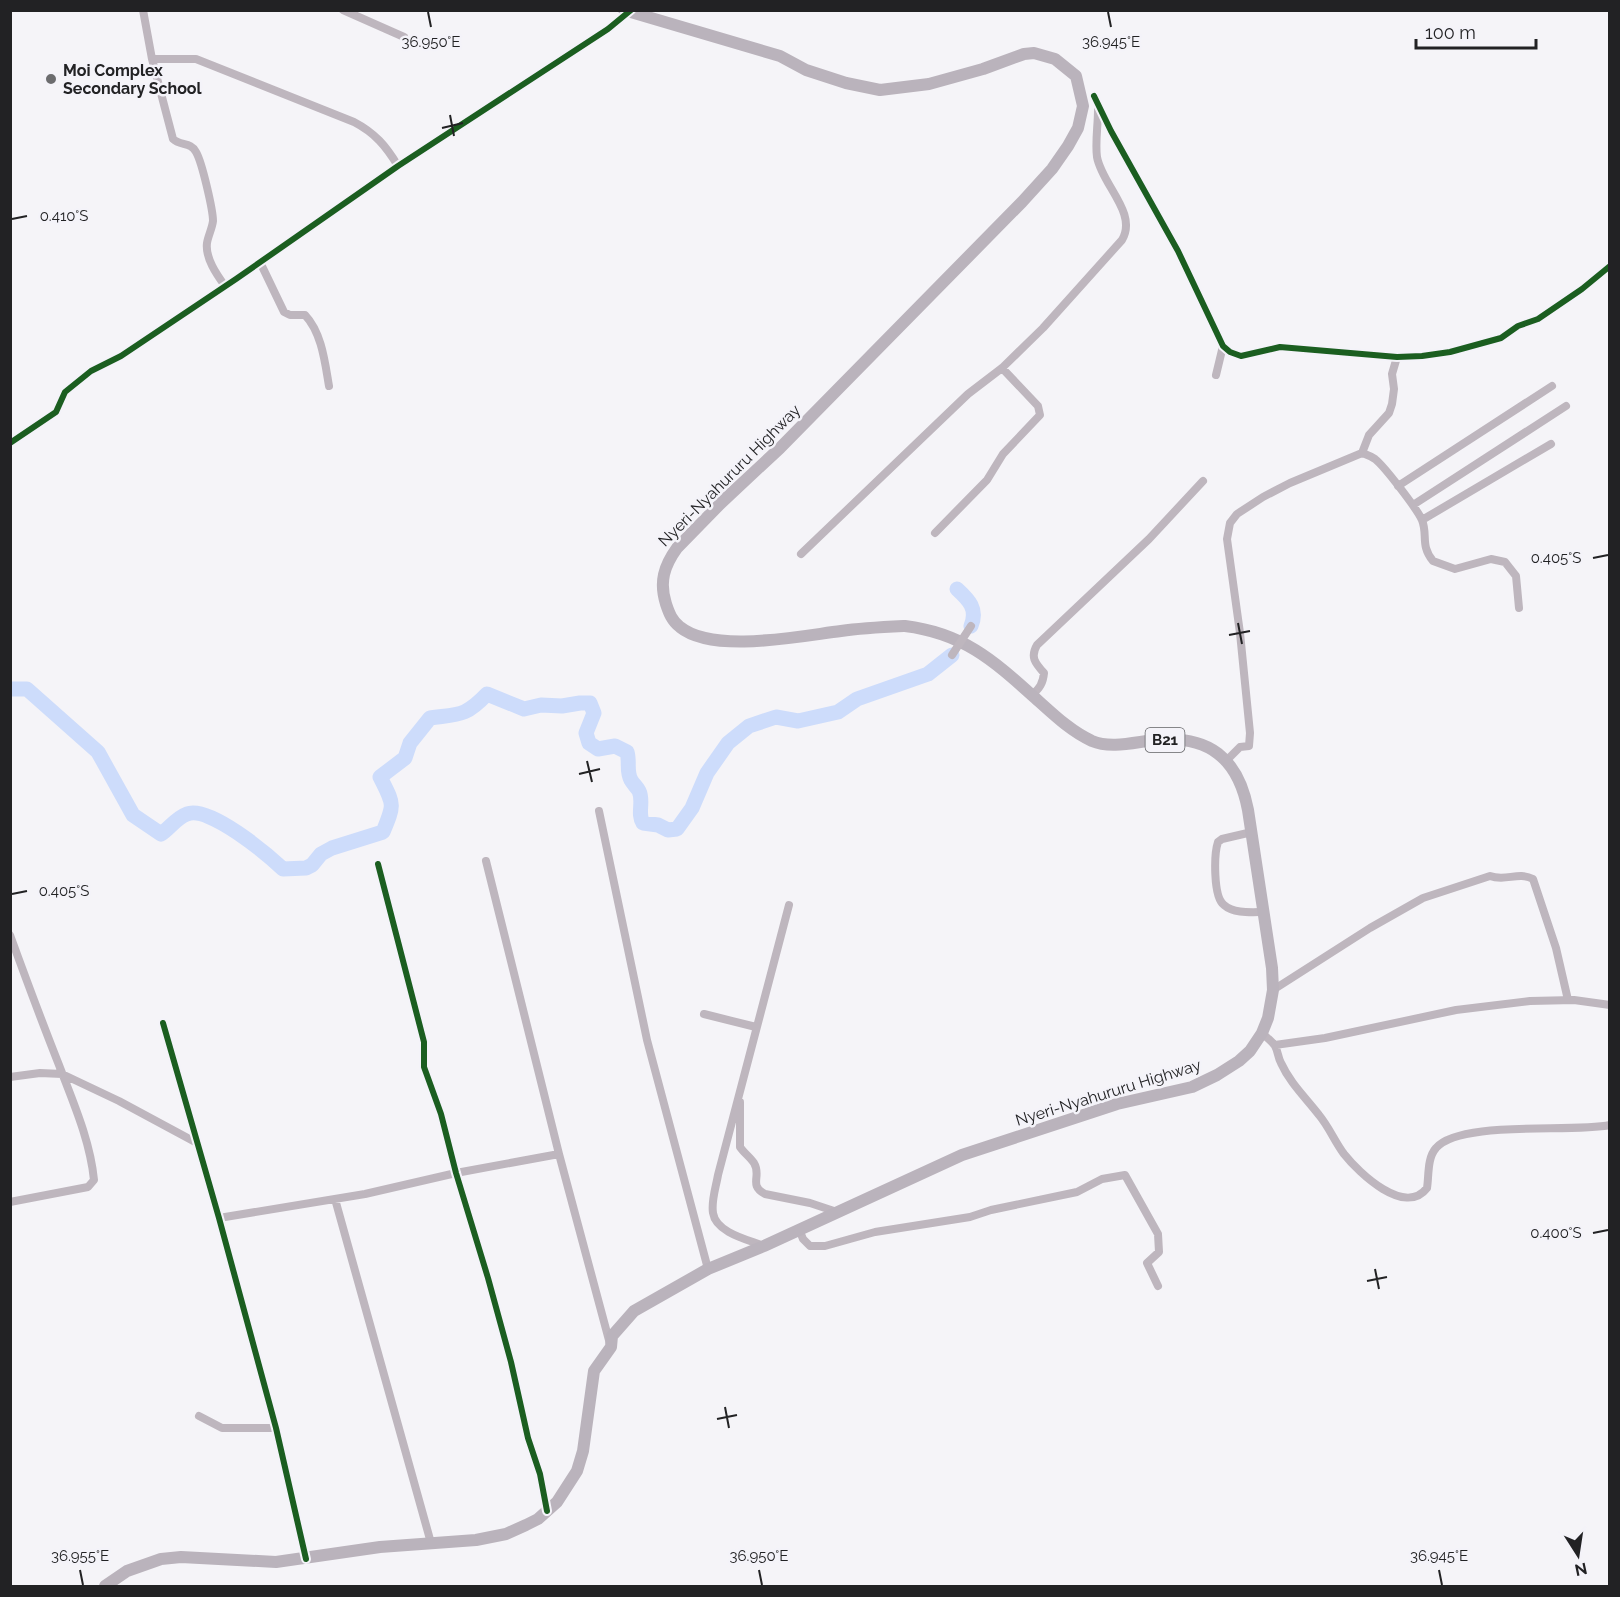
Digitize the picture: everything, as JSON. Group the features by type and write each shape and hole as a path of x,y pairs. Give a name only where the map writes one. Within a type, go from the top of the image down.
{"highway":[{"name":"Nyeri-Nyahururu Highway","path":"105,1587 127,1571 161,1558 181,1557 250,1562 306,1559 380,1547 476,1540 506,1534 526,1525 557,1502 577,1471 584,1451 594,1371 611,1347 612,1336 634,1311 708,1269 764,1246 962,1155 1117,1104 1192,1087 1239,1061 1250,1051 1262,1033 1268,1018 1274,990 1245,794 1237,773 1205,745 1168,739 1117,744 1093,741 1070,727 985,656 948,634 905,626 744,642 699,636 684,630 672,618 663,594 662,579 667,562 694,529 780,448 1052,169 1074,137 1081,120 1082,97 1076,76 1055,58 1034,53 929,84 880,90 816,74 780,56 628,11"}],"street":[{"path":"143,10 152,59 173,139 193,148 198,158 212,214 212,228 207,248 214,269 225,286"},
{"path":"343,10 404,37"},
{"path":"10,443 56,412 65,392 91,371 121,356 398,166 608,29 628,11"},
{"path":"152,59 196,59 354,123 368,130 383,142 398,166"},
{"path":"1094,96 1178,251 1222,346 1241,356 1280,347 1397,357 1422,357 1450,352 1502,338 1518,326 1538,319 1582,289 1610,266"},
{"path":"801,554 968,394 1002,368 1043,328 1126,233 1126,220 1098,160 1098,106"},
{"path":"260,262 284,312 290,315 305,315 309,320 325,360 329,386"},
{"path":"1215,375 1222,346"},
{"path":"1226,761 1240,747 1249,746 1250,733 1227,539 1230,523 1237,514 1263,497 1290,483 1362,453 1369,435 1389,413 1394,389 1392,374 1397,357"},
{"path":"935,533 987,480 1003,454 1040,415 1038,406 1002,368"},
{"path":"1398,486 1552,386"},
{"path":"1413,505 1566,406"},
{"path":"1422,520 1551,444"},
{"path":"1362,453 1375,459 1413,505 1422,520 1425,547 1433,561 1455,569 1491,559 1505,562 1516,576 1519,608"},
{"path":"1032,695 1040,688 1044,673 1033,661 1033,653 1037,645 1149,539 1203,481"},
{"path":"952,655 971,626"},
{"path":"599,811 647,1040 708,1269"},
{"path":"1252,832 1218,842 1215,855 1218,890 1220,901 1225,907 1245,912 1264,912"},
{"path":"486,861 559,1154 611,1347"},
{"path":"378,864 424,1042 424,1067 441,1114 511,1362 528,1438 540,1474 547,1511"},
{"path":"1274,990 1370,928 1423,898 1490,876 1498,880 1525,876 1533,879 1542,901 1568,1000"},
{"path":"764,1246 721,1227 713,1216 713,1202 718,1175 789,905"},
{"path":"10,1202 78,1190 92,1185 94,1180 90,1152 79,1117 11,939"},
{"path":"1275,1045 1325,1038 1456,1010 1530,1001 1568,1000 1610,1005"},
{"path":"704,1014 756,1027"},
{"path":"163,1023 276,1428 306,1559"},
{"path":"1262,1033 1275,1045 1280,1063 1321,1117 1344,1154 1379,1187 1404,1197 1420,1196 1427,1188 1433,1153 1436,1147 1451,1138 1475,1132 1579,1129 1610,1125"},
{"path":"10,1077 40,1073 62,1074 119,1101 197,1143"},
{"path":"741,1087 740,1147 754,1163 757,1171 756,1186 759,1190 765,1194 810,1203 837,1212"},
{"path":"219,1218 335,1199 559,1154"},
{"path":"799,1229 803,1239 810,1246 825,1246 875,1232 970,1217 991,1210 1069,1194 1085,1189 1102,1179 1125,1175 1158,1234 1159,1252 1147,1263 1158,1287"},
{"path":"335,1199 431,1543"},
{"path":"199,1416 222,1428 276,1428"}],"waterway":[{"path":"957,589 973,610 971,626"},
{"path":"10,689 27,689 98,752 133,815 161,834 183,816 197,813 223,823 237,832 283,869 306,868 312,865 321,854 332,848 383,832 390,815 391,804 380,777 405,758 410,743 430,718 467,711 487,694 524,709 541,705 562,706 590,703 594,713 586,733 589,743 598,749 615,746 627,752 630,777 641,799 643,823 658,825 668,830 677,829 692,808 707,773 728,743 749,726 776,717 798,721 838,712 857,699 928,674 952,655"}],"cycle path":[{"path":"10,443 56,412 65,392 91,371 121,356 398,166 608,29 631,10"},
{"path":"1094,96 1178,251 1223,346 1230,352 1241,356 1280,347 1397,357 1450,352 1501,338 1518,326 1538,319 1582,289 1610,266"},
{"path":"378,864 424,1042 424,1067 441,1114 456,1173 488,1278 511,1362 528,1438 540,1474 547,1511"},
{"path":"163,1023 276,1428 306,1559"}],"place":[{"name":"Moi Complex Secondary School","path":"51,79"}]}
